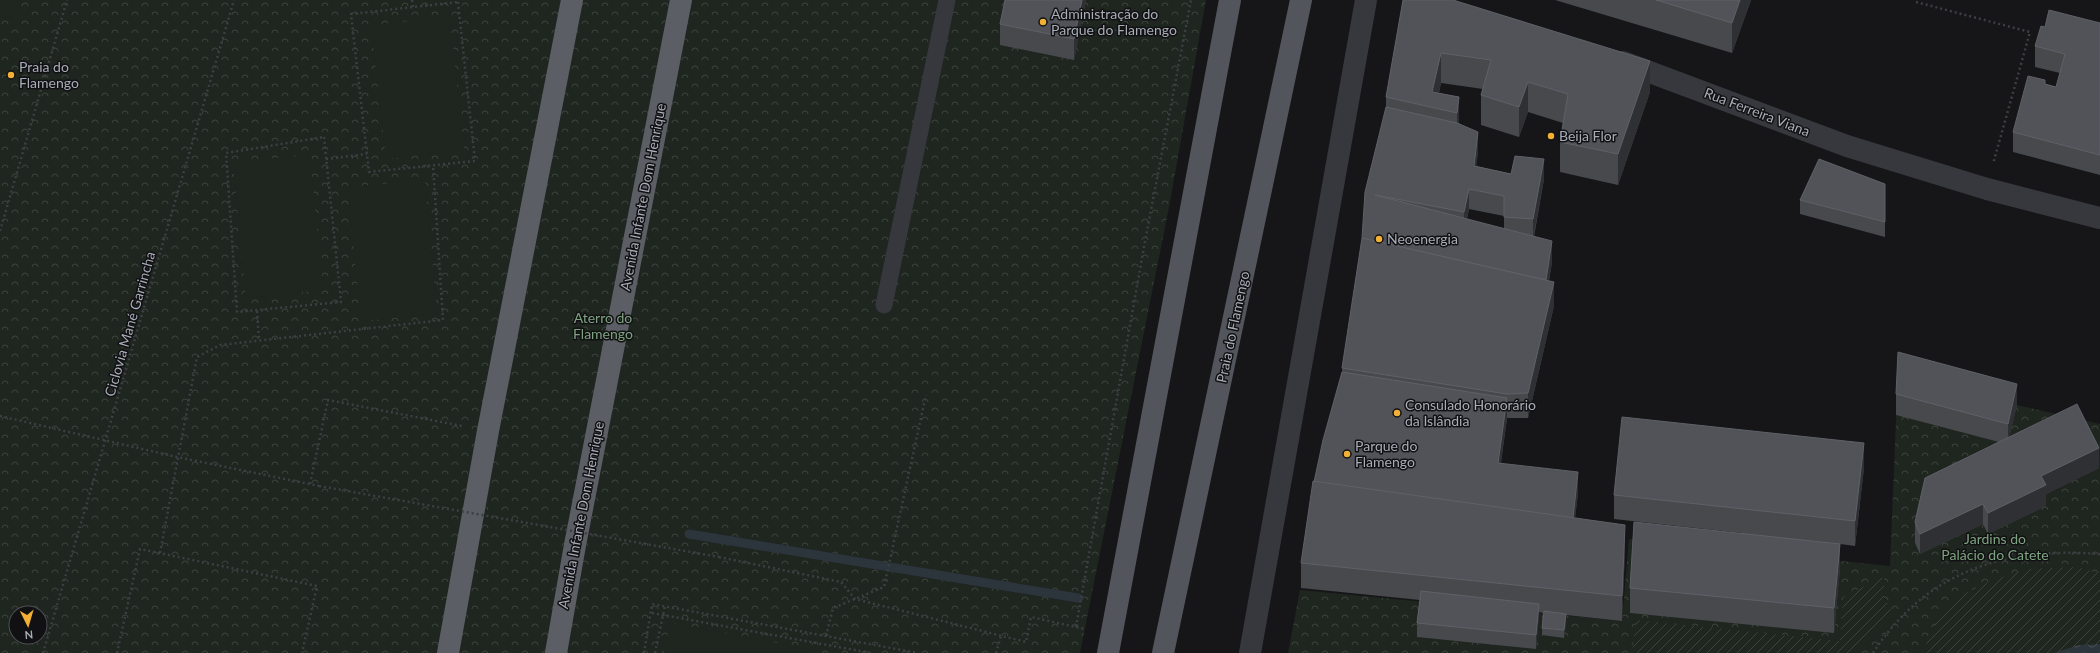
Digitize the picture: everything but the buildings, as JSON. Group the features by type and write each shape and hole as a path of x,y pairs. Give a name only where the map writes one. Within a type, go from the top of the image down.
{"highway":[{"path":"448,653 488,431 572,0"},
{"name":"Avenida Infante Dom Henrique","path":"556,653 576,538 681,0"}],"main road":[{"path":"1110,644 1230,0"},
{"path":"1299,9 1310,0"},
{"name":"Praia do Flamengo","path":"1163,653 1299,9"}],"street":[{"path":"1250,653 1366,0"},
{"name":"Rua Ferreira Viana","path":"1605,56 1847,146 1987,189 2100,218"}],"lane":[{"path":"884,305 946,0"}],"path":[{"path":"0,231 67,0"},
{"name":"Ciclovia Mané Garrincha","path":"42,653 106,441 234,0"},
{"path":"412,0 413,7"},
{"path":"1076,627 1191,0"},
{"path":"458,2 475,161 369,172 352,14 413,7 458,2"},
{"path":"1916,2 2030,32 1987,189"},
{"path":"324,137 341,302 256,311 237,312 226,152 324,137"},
{"path":"326,159 366,154"},
{"path":"160,553 197,357 220,345 443,320 433,165"},
{"path":"256,311 259,340"},
{"path":"826,636 833,608 884,587 894,534 926,395"},
{"path":"310,484 328,400 488,431"},
{"path":"0,416 177,457 319,486 718,557 841,582 855,599 1026,642 1031,617 1076,627 1110,644"},
{"path":"117,653 140,549 317,586 302,653"},
{"path":"1874,653 1900,621 1923,598 1939,585 1974,567 2026,555 2065,551 2100,554"},
{"path":"644,653 652,612 652,604 918,653"},
{"path":"655,653 665,606"},
{"path":"652,612 871,653"},
{"path":"996,653 1001,636"}],"green space":[{"name":"Aterro do Flamengo","path":"0,0 1206,0 1169,207 1080,653 0,653"},
{"path":"0,0 22,0 17,19 0,15"},
{"path":"450,17 464,150 386,159 371,25"},
{"path":"310,155 323,290 246,298 233,162"},
{"path":"425,180 437,314 361,321 348,187"},
{"name":"Jardins do Palácio do Catete","path":"1898,372 2017,405 2100,424 2100,653 1288,653 1300,590 1622,621 1629,539 1890,566"},
{"path":"2078,567 2100,574 2100,653 1922,653 1938,618 1958,597 1991,581 2027,569"},
{"path":"1881,577 1884,579 1884,601 1891,605 1890,619 1850,653 1632,653 1636,620 1840,641 1843,598"},
{"path":"670,623 822,651 821,653 664,653"}],"water":[{"path":"2100,644 2100,653 2054,653 2079,645"}],"waterway":[{"path":"689,534 1078,598"}],"place":[{"name":"Administração do Parque do Flamengo","path":"1043,22"},
{"name":"Praia do Flamengo","path":"11,75"},
{"name":"Beija Flor","path":"1551,136"},
{"name":"Neoenergia","path":"1379,239"},
{"name":"Consulado Honorário da Islândia","path":"1397,413"},
{"name":"Parque do Flamengo","path":"1347,454"}]}
